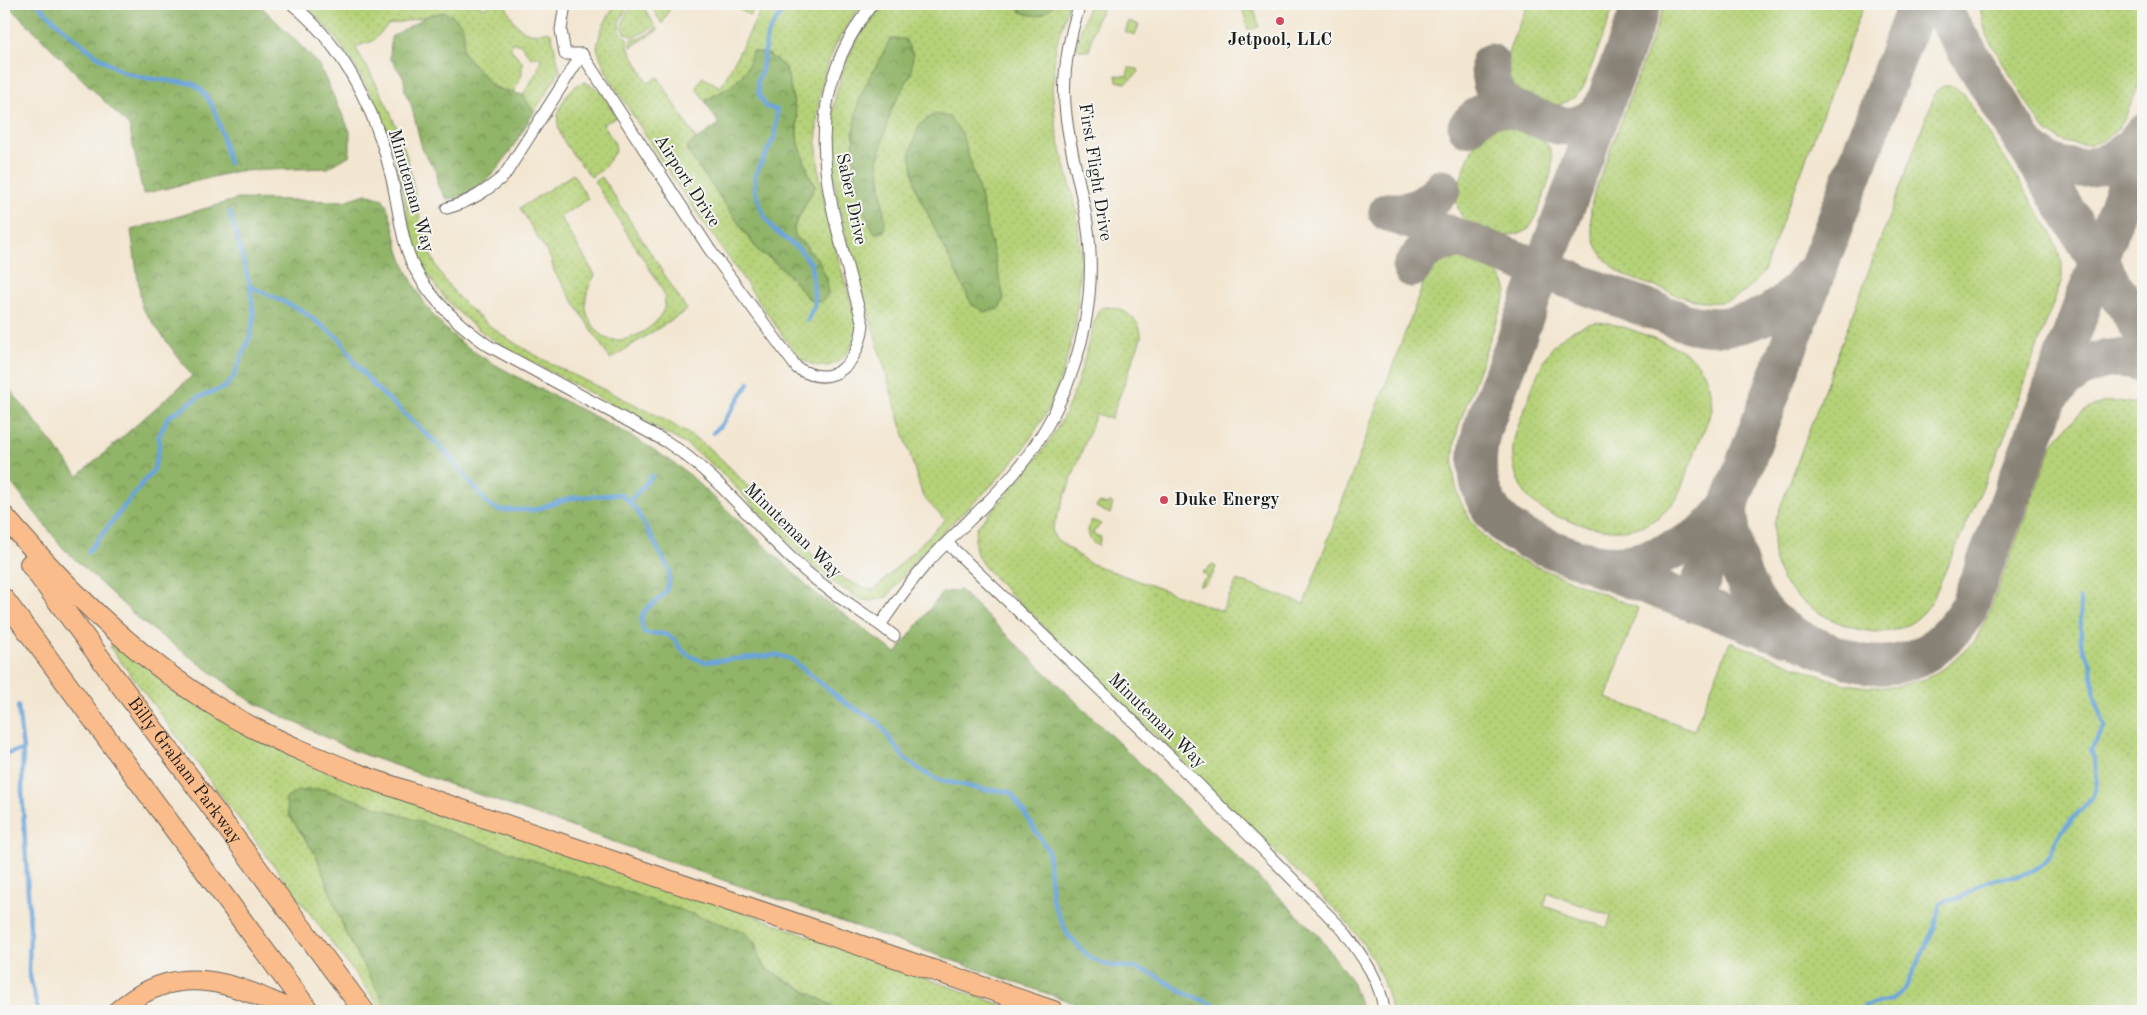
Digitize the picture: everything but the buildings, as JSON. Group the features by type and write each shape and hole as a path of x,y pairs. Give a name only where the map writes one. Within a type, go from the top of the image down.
{"highway":[{"path":"4,516 60,581 125,639 206,700 260,731 329,762 380,782 1052,1011"},
{"name":"Billy Graham Parkway","path":"4,528 364,1011"},
{"path":"4,599 309,1011"},
{"path":"118,1011 133,998 151,988 189,980 212,981 235,986 290,1011"}],"street":[{"name":"Minuteman Way","path":"292,4 317,26 336,50 366,104 392,177 407,249 415,269 439,304 472,334 489,346 667,442 689,456 803,569 829,591 894,636"},
{"path":"565,4 561,30 565,54 582,54"},
{"name":"Saber Drive","path":"810,375 824,377 838,372 850,361 861,345 863,326 827,185 823,138 825,108 835,67 847,40 872,4"},
{"name":"First Flight Drive","path":"947,543 1001,489 1034,447 1057,408 1083,336 1090,290 1088,229 1084,195 1066,117 1064,98 1066,54 1080,4"},
{"path":"447,208 467,202 504,176 582,54"},
{"name":"Airport Drive","path":"582,54 710,250 797,368 810,375"},
{"name":"Minuteman Way","path":"947,543 1183,768 1343,930 1377,981 1384,1011"},
{"path":"880,625 927,562 947,543"}],"green space":[{"path":"7,4 259,4 318,63 350,131 350,155 328,168 238,171 143,194 129,126"},
{"path":"304,4 390,4 393,12 414,4 480,4 482,8 492,4 505,4 520,28 532,33 547,31 551,33 560,71 534,112 523,95 538,70 541,58 538,56 531,58 521,45 512,42 511,49 522,62 522,75 513,93 500,89 488,83 470,62 462,50 445,12 388,25 373,41 355,47 384,99 396,126 406,154 420,220 437,268 446,282 470,309 499,333 566,372 638,406 702,443 722,459 784,526 828,568 851,582 874,590 945,520 923,497 841,214 835,185 831,130 834,104 841,77 852,50 874,14 883,4 1069,4 1056,46 1052,90 1057,134 1077,212 1081,257 1076,323 1064,369 1048,410 1023,450 991,486 922,552 887,597 871,601 862,600 834,583 806,561 720,471 689,446 501,345 451,305 431,280 417,251 395,159 371,95 335,37"},
{"path":"615,4 629,4 619,22 621,34 627,38 628,47 648,83 658,77 696,139 688,146 688,152 759,252 780,267 809,299 807,246 795,236 794,227 815,186 809,175 797,137 797,117 786,68 768,54 750,62 743,76 733,85 705,101 696,88 702,77 721,87 759,14 760,4 862,4 843,31 834,49 823,83 817,118 817,153 822,187 829,222 857,324 856,333 849,350 837,362 829,366 808,363 790,346 672,177 607,74 597,48 601,30"},
{"path":"633,4 642,4 655,26 635,37 625,33 623,29 624,18"},
{"path":"650,4 672,4 662,24"},
{"path":"729,4 753,4 751,16"},
{"path":"1017,4 1054,4 1046,12 1034,16 1020,11"},
{"path":"1089,4 1105,4 1097,18 1089,51 1079,50 1076,46"},
{"path":"1528,4 1615,4 1584,86 1575,96 1564,103 1539,105 1516,93 1509,83 1506,62"},
{"path":"1665,4 1864,4 1764,271 1741,295 1728,300 1703,302 1689,299 1623,274 1605,259 1594,239 1591,205 1594,194"},
{"path":"1979,4 2143,4 2145,45 2143,69 2133,100 2118,128 2100,142 2079,145 2059,139 2041,126 1987,37"},
{"path":"1254,8 1259,27 1248,30 1243,11"},
{"path":"445,12 461,23 464,33 462,51 494,88 523,95 534,112 509,153 488,179 476,189 462,196 447,199 437,184 437,172 423,152 411,104 405,92 404,78 390,58 391,37 429,15"},
{"path":"1129,21 1139,25 1135,35 1125,32"},
{"path":"657,28 658,30 631,47 631,39 639,39"},
{"path":"890,39 905,39 913,55 911,74 891,110 878,159 885,223 884,231 876,234 868,221 858,188 853,151 854,133 862,93"},
{"path":"752,51 768,54 786,68 797,117 797,137 809,175 815,186 794,226 795,236 818,259 827,279 828,294 821,302 809,299 787,273 769,257 759,252 688,152 688,146 719,124 705,101 730,87 742,76 750,61"},
{"path":"1129,68 1138,69 1139,72 1126,83 1117,81 1116,75 1127,76"},
{"path":"585,82 599,90 617,117 603,124 615,144 616,150 603,169 591,177 564,142 558,123 559,113 567,95 572,89"},
{"path":"1944,86 1952,86 1964,94 2051,232 2062,263 2062,279 2001,446 1932,601 1924,612 1909,624 1897,629 1876,632 1860,630 1827,617 1811,608 1787,585 1779,573 1775,561 1774,524 1936,91"},
{"path":"935,114 949,117 962,134 979,190 1004,298 999,309 985,312 972,305 916,190 910,153 919,125"},
{"path":"1505,125 1541,138 1551,152 1552,162 1551,174 1546,189 1529,229 1519,233 1497,235 1476,229 1467,223 1457,204 1457,197 1465,166 1479,137 1488,129"},
{"path":"573,174 588,199 560,217 595,275 586,295 586,308 595,328 605,337 615,340 634,336 644,332 659,318 665,301 663,292 656,279 594,181 602,177 687,310 610,359 554,271 551,259 520,208"},
{"path":"366,194 383,199 391,217 397,244 412,282 430,311 452,334 476,353 612,426 671,461 690,475 815,593 896,653 942,593 960,590 1319,936 1353,983 1362,1011 1097,1011 354,751 251,701 141,621 64,549 4,474 4,382 78,476 192,376 142,308 131,230 238,199 344,201"},
{"path":"1449,258 1471,260 1487,266 1500,276 1507,292 1458,428 1454,448 1455,483 1466,513 1488,540 1503,553 1638,608 1606,698 1694,730 1730,642 1841,683 1867,687 1894,687 1925,679 1948,666 1975,641 1989,613 2052,446 2061,434 2080,414 2101,403 2114,401 2143,406 2143,793 2141,795 2143,798 2143,1011 1391,1011 1384,984 1373,960 1341,915 1000,584 979,559 975,545 977,527 1029,469 1052,437 1070,402 1098,311 1101,308 1108,307 1122,310 1134,319 1141,331 1141,338 1111,419 1096,414 1052,530 1055,538 1089,563 1222,611 1237,580 1304,604 1427,274 1439,262","holes":["1548,893 1611,916 1607,928 1544,906"]},
{"path":"1596,322 1629,329 1662,341 1686,353 1702,369 1710,393 1712,410 1677,498 1666,511 1654,520 1628,529 1600,529 1585,526 1548,513 1528,498 1522,489 1513,460 1514,439 1536,378 1547,356 1553,347 1570,332"},
{"path":"1110,502 1113,504 1110,514 1096,507 1099,503 1108,505"},
{"path":"1092,520 1101,524 1092,534 1101,537 1098,546 1090,538 1088,531"},
{"path":"1213,565 1216,567 1210,580 1202,586 1198,586 1208,576 1202,573"},
{"path":"117,641 202,707 824,942 1019,1011 836,1011 833,1006 766,969 759,959 755,942 289,815 316,855 346,934 389,1011 383,1011 110,647"},
{"path":"324,789 745,932 753,942 766,969 833,1006 836,1011 389,1011 346,934 316,855 289,815 285,799 298,791"}],"waterway":[{"path":"38,4 81,44 118,69 145,78 194,84 202,91 214,109 229,163"},
{"path":"787,4 767,35 762,69 757,82 759,95 766,107 777,110 775,136 755,175 755,190 764,216 774,230 800,250 811,264 815,304 807,321"},
{"path":"88,552 154,469 159,448 159,436 168,417 199,397 224,388 233,378 251,334 254,316 250,286 230,212"},
{"path":"250,286 301,310 340,339 356,364 375,387 444,450 488,504 499,510 534,510 571,498 621,494 636,509 670,571 666,591 644,613 642,624 645,633 666,634 675,640 688,655 704,662 777,655 791,659 847,704 878,722 904,758 925,773 937,779 980,789 1007,791 1012,794 1048,850 1052,900 1068,935 1089,957 1107,965 1135,968 1151,973 1187,994 1229,1011"},
{"path":"713,433 723,423 749,383"},
{"path":"629,502 652,476"},
{"path":"1859,1011 1865,1006 1890,1000 1904,991 1935,926 1940,903 1962,897 1985,882 2027,873 2040,866 2050,855 2059,835 2091,798 2097,780 2091,749 2105,727 2095,697 2091,666 2081,643 2080,599"},
{"path":"18,706 23,750 22,791 30,926 29,972 38,1011"},
{"path":"4,754 23,750"}],"taxiway":[{"path":"1642,4 1482,430 1479,446 1478,476 1481,490 1495,515 1519,535 1532,542 1573,557 1602,564 1632,563 1672,550 1691,541 1708,529 1728,507"},
{"path":"1693,602 1917,4"},
{"path":"1938,4 2143,333"},
{"path":"1490,63 1494,90 1501,100 1512,109"},
{"path":"1467,127 1484,112 1501,108 1518,111 1553,124 1570,126 1587,122 1604,106"},
{"path":"2026,144 2040,156 2055,164 2071,168 2087,168 2103,164 2118,157 2132,147 2143,133"},
{"path":"1728,507 1737,559 1746,584 1760,607 1783,629 1819,648 1851,661 1865,664 1898,664 1912,660 1938,645 1949,635 1968,609 2049,397 2143,138"},
{"path":"1388,212 1418,208 1430,200 1442,188"},
{"path":"1388,212 1684,322 1702,326 1720,327 1754,320 1784,303 1809,277"},
{"path":"1412,268 1421,255 1432,246 1462,240"},
{"path":"2049,397 2068,377 2091,364 2116,358 2143,363"},
{"path":"1600,568 1784,636"}],"place":[{"name":"Jetpool, LLC","path":"1280,21"},
{"name":"Duke Energy","path":"1164,500"}]}
